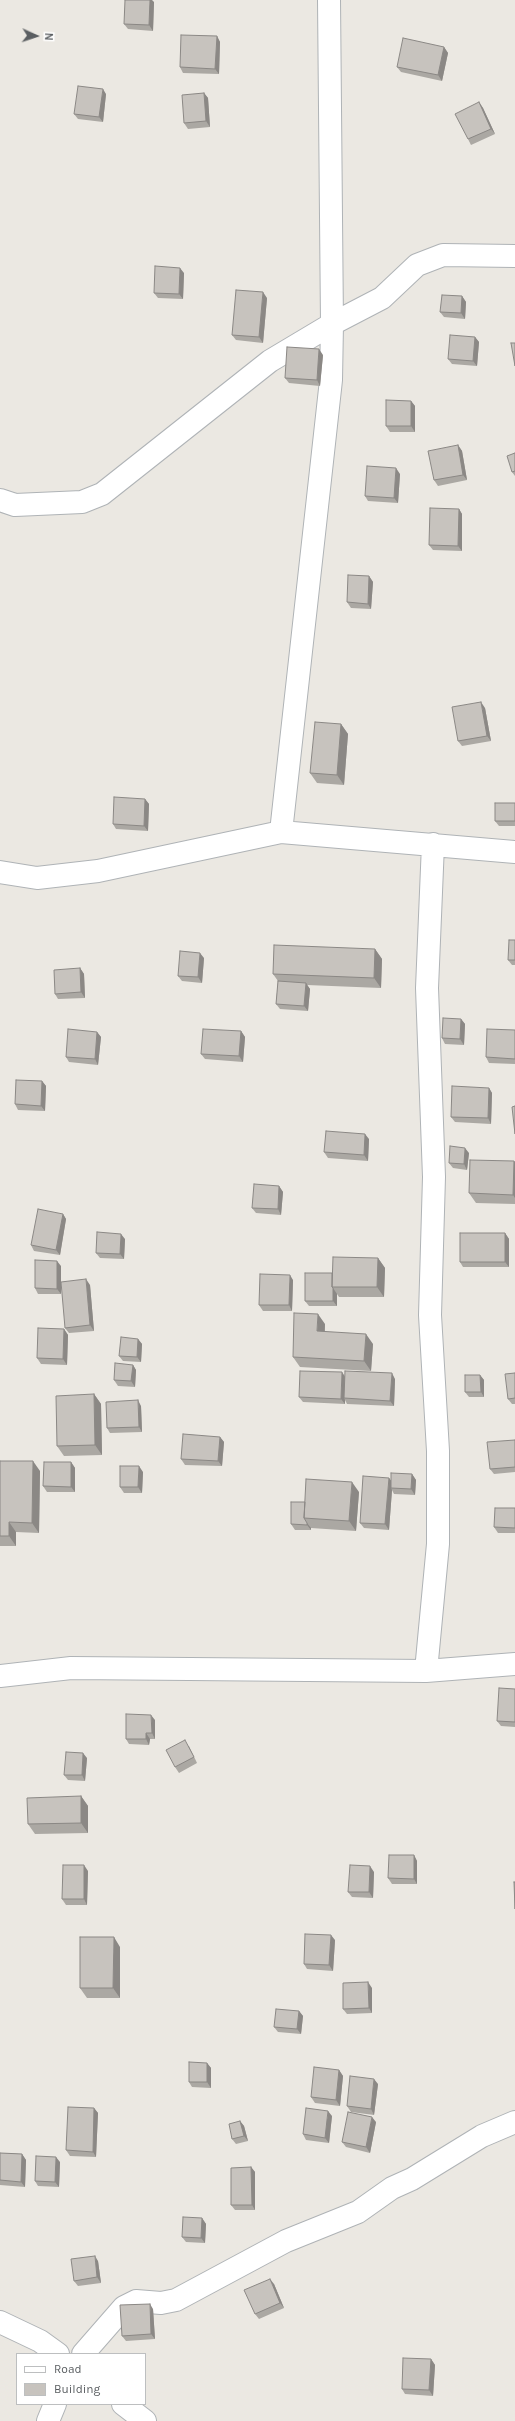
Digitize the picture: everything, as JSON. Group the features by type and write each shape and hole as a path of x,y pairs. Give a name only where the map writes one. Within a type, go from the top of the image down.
{"street":[{"path":"281,832 331,380 332,324 329,0"},
{"path":"5,506 82,502 102,494 270,361 332,324 382,298 417,265 443,255 515,256"},
{"path":"0,872 37,878 98,871 281,832 515,852"},
{"path":"426,1671 438,1536 438,1451 430,1315 434,1177 427,988 433,844"},
{"path":"0,1676 71,1668 426,1671 515,1664"},
{"path":"84,2353 124,2307 136,2301 160,2304 176,2300 286,2241 358,2212 392,2188 412,2179 482,2136 515,2122"},
{"path":"0,2322 40,2341 57,2353"},
{"path":"48,2421 55,2405"},
{"path":"124,2405 145,2421"}],"building":[{"path":"125,0 150,0 149,25 124,24"},
{"path":"181,35 217,36 215,69 180,67"},
{"path":"403,38 444,47 438,75 397,67"},
{"path":"78,86 103,89 99,117 74,114"},
{"path":"204,93 206,121 184,123 182,95"},
{"path":"479,102 491,129 468,139 455,114"},
{"path":"155,266 180,268 179,294 154,293"},
{"path":"236,290 263,292 259,337 232,335"},
{"path":"442,295 462,296 461,313 440,312"},
{"path":"450,335 475,337 473,361 448,359"},
{"path":"511,343 515,343 515,366"},
{"path":"287,347 319,349 317,380 285,378"},
{"path":"386,400 411,401 411,426 386,426"},
{"path":"458,445 463,475 434,480 428,451"},
{"path":"515,453 515,471 512,472 507,456"},
{"path":"367,466 396,468 394,498 365,496"},
{"path":"430,508 459,509 458,546 429,545"},
{"path":"348,575 369,576 368,604 347,602"},
{"path":"481,702 487,736 458,741 452,707"},
{"path":"315,722 341,724 337,775 310,773"},
{"path":"114,797 145,799 144,826 113,824"},
{"path":"495,803 515,803 515,821 495,821"},
{"path":"509,940 515,940 515,960 508,960"},
{"path":"274,945 375,949 374,978 273,974"},
{"path":"180,951 200,953 198,977 178,976"},
{"path":"80,968 81,992 55,994 54,970"},
{"path":"278,981 306,983 304,1006 276,1004"},
{"path":"443,1018 461,1019 460,1039 442,1038"},
{"path":"68,1029 97,1032 95,1059 66,1057"},
{"path":"203,1029 241,1031 239,1056 201,1054"},
{"path":"487,1029 515,1030 515,1059 486,1057"},
{"path":"16,1080 42,1081 41,1106 15,1104"},
{"path":"452,1086 489,1088 488,1118 451,1117"},
{"path":"515,1106 515,1134 512,1107"},
{"path":"326,1131 365,1134 364,1155 324,1152"},
{"path":"450,1146 465,1148 464,1164 449,1163"},
{"path":"470,1160 514,1161 513,1195 469,1193"},
{"path":"254,1184 279,1186 278,1209 252,1208"},
{"path":"38,1209 63,1214 56,1250 31,1245"},
{"path":"97,1232 121,1234 120,1254 96,1253"},
{"path":"460,1233 505,1233 505,1262 460,1262"},
{"path":"333,1257 378,1258 377,1287 332,1287"},
{"path":"35,1260 57,1261 57,1289 35,1288"},
{"path":"305,1273 332,1273 333,1301 305,1301"},
{"path":"260,1274 290,1275 289,1305 259,1305"},
{"path":"86,1279 90,1325 65,1328 61,1282"},
{"path":"294,1313 318,1314 317,1331 366,1334 364,1361 293,1357"},
{"path":"38,1328 64,1329 63,1359 37,1358"},
{"path":"121,1337 138,1339 137,1357 119,1356"},
{"path":"115,1363 133,1365 131,1381 114,1380"},
{"path":"300,1371 342,1372 341,1399 299,1397"},
{"path":"345,1371 392,1373 390,1401 344,1398"},
{"path":"515,1373 515,1398 508,1399 505,1374"},
{"path":"465,1375 480,1375 481,1392 465,1392"},
{"path":"94,1394 95,1445 57,1446 56,1396"},
{"path":"138,1400 139,1427 107,1428 106,1402"},
{"path":"183,1434 220,1437 218,1461 181,1459"},
{"path":"515,1440 515,1467 490,1469 487,1442"},
{"path":"0,1461 33,1461 32,1523 9,1522 9,1536 0,1536"},
{"path":"44,1462 71,1462 71,1487 43,1486"},
{"path":"120,1466 139,1466 138,1487 120,1487"},
{"path":"391,1473 412,1474 411,1489 391,1488"},
{"path":"363,1476 389,1478 385,1524 360,1523"},
{"path":"306,1479 352,1482 349,1521 304,1518"},
{"path":"291,1502 305,1502 304,1518 307,1525 291,1524"},
{"path":"495,1508 515,1508 515,1528 494,1527"},
{"path":"499,1688 515,1689 515,1722 497,1721"},
{"path":"126,1714 151,1715 152,1733 146,1733 146,1739 126,1739"},
{"path":"185,1740 194,1757 175,1767 166,1750"},
{"path":"66,1752 83,1753 82,1775 64,1775"},
{"path":"81,1796 81,1823 28,1824 27,1798"},
{"path":"389,1855 414,1855 414,1879 388,1878"},
{"path":"63,1865 84,1865 84,1899 62,1899"},
{"path":"350,1865 370,1866 369,1892 348,1892"},
{"path":"514,1882 515,1882 515,1909"},
{"path":"305,1934 331,1935 329,1965 304,1964"},
{"path":"80,1937 114,1937 113,1988 80,1988"},
{"path":"368,1982 369,2008 343,2009 343,1983"},
{"path":"276,2009 299,2011 297,2029 274,2027"},
{"path":"189,2062 207,2063 207,2082 189,2082"},
{"path":"314,2067 339,2070 336,2100 311,2097"},
{"path":"350,2076 374,2079 371,2109 347,2106"},
{"path":"68,2107 94,2108 93,2152 66,2150"},
{"path":"306,2108 328,2111 325,2138 303,2134"},
{"path":"348,2112 372,2117 366,2147 342,2142"},
{"path":"240,2121 244,2136 232,2139 229,2124"},
{"path":"0,2153 22,2154 21,2182 0,2180"},
{"path":"36,2156 56,2157 55,2182 35,2181"},
{"path":"251,2167 252,2205 231,2205 231,2168"},
{"path":"183,2217 202,2218 201,2238 182,2237"},
{"path":"95,2256 97,2277 74,2281 71,2259"},
{"path":"270,2279 280,2303 255,2314 244,2290"},
{"path":"150,2304 151,2334 122,2336 120,2305"},
{"path":"403,2358 431,2359 429,2390 402,2389"}]}
